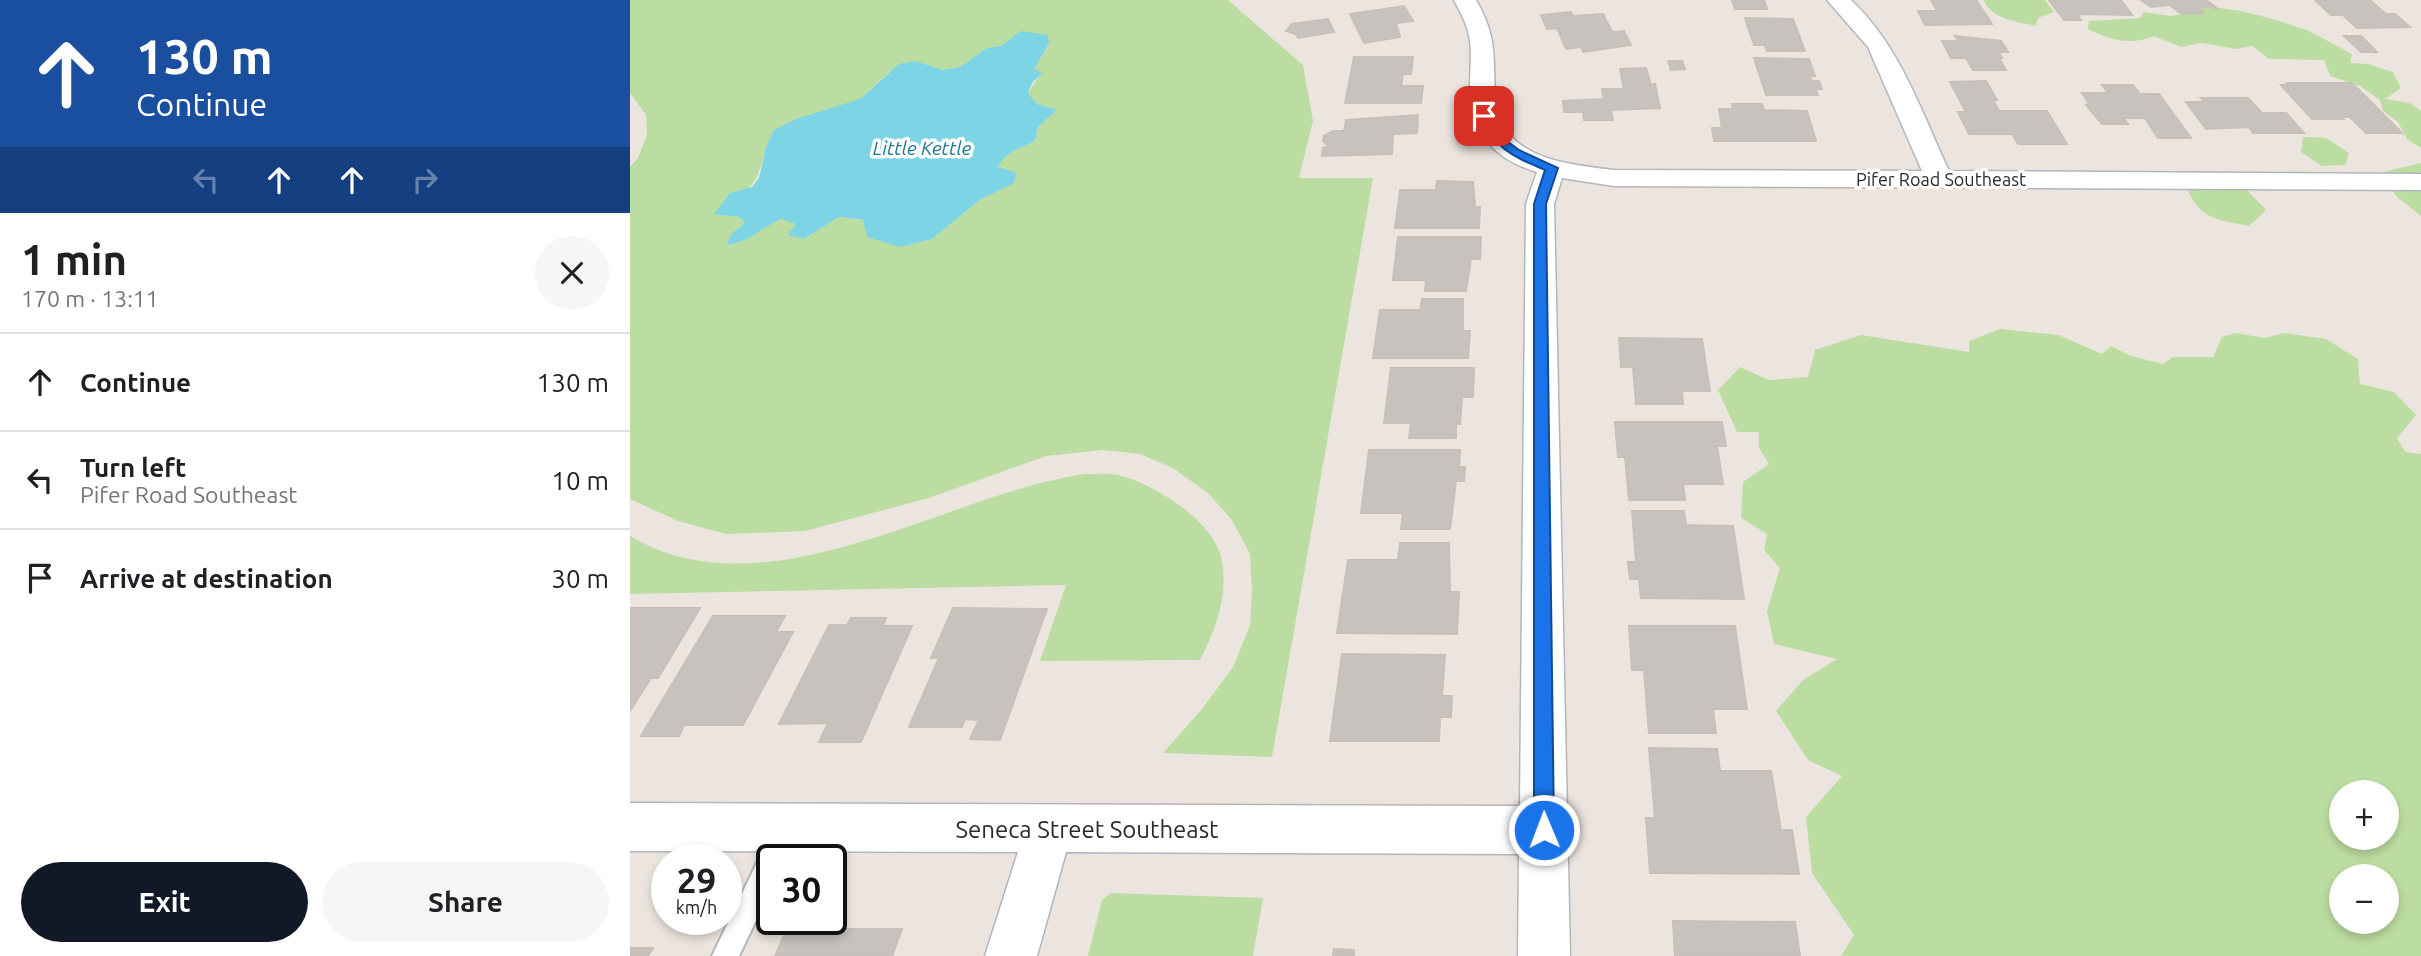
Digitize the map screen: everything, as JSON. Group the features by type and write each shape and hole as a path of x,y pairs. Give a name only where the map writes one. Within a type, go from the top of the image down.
{"street":[{"name":"Pifer Road Southeast","path":"1465,0 1484,40 1484,116 1500,141 1515,152 1546,186 1614,178 2421,182"},
{"path":"1838,0 1866,27 1880,47 1939,179"},
{"path":"1544,956 1546,186"},
{"name":"Seneca Street Southeast","path":"630,827 1544,830"},
{"path":"1012,956 1049,830"}],"lane":[{"path":"725,956 786,829"}],"green space":[{"path":"630,0 1228,0 1303,65 1313,121 1299,178 1373,178 1272,757 1163,753 1202,709 1233,667 1250,625 1250,554 1232,520 1208,493 1173,468 1140,454 1103,450 1046,456 929,498 805,531 726,534 678,521 630,499 630,167 638,158 647,134 646,115 630,93","holes":["1049,45 1033,70 1041,73 1028,93 1037,104 1056,110 1038,127 1035,141 1009,154 998,167 1013,184 981,199 932,239 867,227 863,220 839,217 804,239 789,235 797,224 781,219 749,238 726,245 732,233 745,223 739,217 714,213 755,181 766,147 860,99 888,73 916,61 943,70 960,67 987,48"]},
{"path":"1984,0 2045,0 2054,12 2038,18 2036,26 1999,16 1992,12"},
{"path":"2206,6 2241,11 2309,31 2352,54 2350,63 2368,64 2393,72 2401,88 2385,99 2410,103 2421,111 2421,148 2407,139 2398,122 2383,111 2380,100 2360,86 2330,76 2324,60 2269,59 2252,46 2235,49 2202,43 2181,47 2154,36 2137,41 2120,40 2088,29 2089,21 2140,18 2144,12 2170,16 2203,12 2199,8"},
{"path":"2303,137 2326,138 2349,153 2346,165 2322,166 2301,152"},
{"path":"2421,163 2421,216 2396,196 2383,172"},
{"path":"2212,185 2246,189 2266,210 2249,226 2212,217 2199,207 2188,190"},
{"path":"2000,329 2058,335 2102,354 2111,346 2131,356 2163,364 2173,357 2213,357 2222,337 2236,333 2265,338 2284,333 2326,339 2358,359 2360,384 2394,392 2416,415 2397,438 2405,452 2421,454 2421,956 1841,956 1854,935 1812,873 1806,817 1842,776 1808,760 1776,711 1803,680 1837,659 1774,644 1767,611 1780,568 1764,550 1767,534 1741,518 1743,482 1769,464 1759,448 1759,432 1737,432 1718,390 1740,367 1769,380 1808,377 1815,350 1861,335 1969,352 1969,341"},
{"path":"1085,474 1118,475 1165,495 1196,519 1217,546 1222,561 1222,600 1216,625 1200,660 1040,661 1066,585 630,594 630,536 684,558 740,564 798,557 858,543 1031,485"},
{"path":"1111,893 1263,898 1253,956 1088,956 1102,900"}],"water":[{"name":"Little Kettle","path":"1021,31 1048,35 1049,44 1034,69 1042,73 1032,83 1028,93 1037,104 1057,110 1038,127 1035,141 1009,154 998,167 1017,173 1013,184 981,199 932,239 900,247 867,237 863,220 839,217 804,239 788,235 796,224 781,219 748,239 726,245 732,233 745,223 739,217 714,214 730,193 752,187 759,178 766,147 774,130 796,119 860,99 899,64 916,61 943,70 960,67 987,48 1001,46"}],"building":[{"path":"1732,0 1764,0 1767,9 1735,9"},
{"path":"1931,0 1976,0 1992,24 1925,25 1918,11 1937,11"},
{"path":"2049,0 2121,0 2132,15 2077,14 2081,20 2064,20"},
{"path":"2141,0 2206,0 2218,9 2206,6 2199,8 2204,13 2181,14 2170,5 2151,7"},
{"path":"2315,0 2370,0 2386,14 2395,14 2410,27 2357,28 2343,15 2331,15"},
{"path":"1404,6 1413,21 1396,23 1400,37 1364,43 1350,14"},
{"path":"1571,12 1573,16 1603,14 1612,32 1624,31 1631,45 1583,52 1581,47 1566,49 1558,30 1562,28 1547,29 1541,15"},
{"path":"1745,18 1793,19 1805,51 1767,51 1765,45 1754,45"},
{"path":"1328,19 1334,32 1298,38 1296,34 1286,31 1292,24"},
{"path":"1955,36 2001,41 2008,52 1999,52 2002,58 1999,58 2006,70 1973,70 1966,58 1951,58 1942,41 1959,41"},
{"path":"2344,36 2361,36 2377,52 2361,52"},
{"path":"1354,57 1413,57 1411,74 1403,74 1401,86 1423,86 1421,103 1345,103"},
{"path":"1754,58 1809,59 1815,76 1810,76 1812,81 1819,81 1822,89 1815,89 1818,95 1766,95"},
{"path":"1668,61 1682,61 1685,69 1671,70"},
{"path":"1646,68 1651,85 1655,84 1660,108 1611,110 1613,120 1584,120 1583,112 1564,112 1563,101 1604,99 1602,89 1624,89 1620,69"},
{"path":"1986,81 1997,100 1993,100 1999,111 2047,111 2067,144 2018,144 2012,134 1969,134 1958,112 1966,112 1950,82"},
{"path":"2287,83 2352,83 2402,133 2366,133 2347,114 2348,117 2340,117 2343,119 2312,119 2281,85 2289,85"},
{"path":"2102,85 2133,85 2140,94 2159,94 2191,138 2158,138 2145,118 2124,118 2128,124 2102,124 2086,105 2089,103 2082,93 2108,93"},
{"path":"2201,98 2248,98 2262,113 2286,113 2304,133 2253,133 2249,127 2206,129 2186,102 2205,102"},
{"path":"1732,104 1762,104 1764,110 1807,111 1816,141 1714,141 1712,128 1722,128 1719,109 1733,109"},
{"path":"1418,115 1417,133 1393,134 1392,154 1322,156 1323,148 1329,146 1323,141 1324,136 1333,131 1344,131 1346,120"},
{"path":"1437,181 1473,182 1475,207 1480,207 1479,228 1395,228 1400,190 1436,190"},
{"path":"1398,237 1481,237 1480,259 1471,259 1466,291 1425,291 1426,280 1393,280"},
{"path":"1422,299 1463,299 1463,331 1470,331 1468,358 1373,358 1380,310 1420,310"},
{"path":"1619,338 1702,339 1710,391 1682,391 1683,404 1636,404 1633,367 1621,367"},
{"path":"1391,368 1474,368 1473,397 1462,397 1456,438 1409,438 1411,423 1384,423"},
{"path":"1615,422 1722,422 1726,446 1717,446 1723,484 1683,484 1685,500 1629,500 1625,457 1618,457"},
{"path":"1369,450 1460,450 1459,467 1465,467 1464,481 1456,481 1450,529 1401,529 1403,513 1361,513"},
{"path":"1632,511 1684,511 1686,525 1733,526 1744,599 1641,598 1639,579 1630,579 1628,562 1636,562"},
{"path":"1400,543 1449,543 1450,592 1459,592 1457,634 1337,633 1348,560 1398,560"},
{"path":"630,608 700,608 658,678 651,678 630,711"},
{"path":"953,608 1047,609 1000,740 970,739 979,720 965,719 962,727 909,727 939,658 931,658"},
{"path":"713,616 785,616 776,632 793,632 743,725 684,725 679,736 641,736"},
{"path":"851,618 886,618 883,626 912,626 861,742 819,742 828,723 779,724 829,625 847,625"},
{"path":"1629,626 1735,626 1747,709 1713,709 1716,733 1649,733 1644,670 1632,670"},
{"path":"1342,654 1445,655 1442,696 1452,696 1451,717 1440,717 1439,741 1330,741"},
{"path":"1649,748 1717,749 1720,771 1771,771 1781,830 1792,830 1799,874 1650,873 1646,818 1655,818"},
{"path":"1673,921 1795,922 1800,956 1675,956"},
{"path":"847,929 902,929 892,956 775,956 784,935 847,935"},
{"path":"630,948 653,948 648,956 630,956"},
{"path":"1334,949 1354,950 1354,956 1333,956"}],"route":[{"path":"1484,116 1489,128 1500,141 1515,152 1552,168 1540,204 1544,830"}]}
